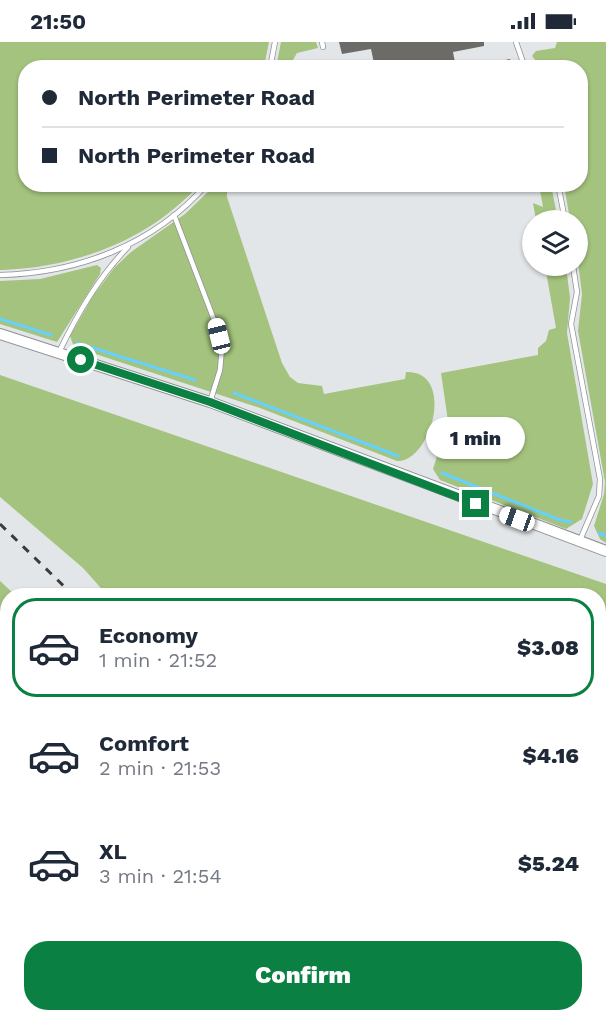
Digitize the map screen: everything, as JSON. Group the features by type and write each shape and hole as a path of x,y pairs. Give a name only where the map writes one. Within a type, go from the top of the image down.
{"street":[{"path":"0,334 210,402 606,551"}],"lane":[{"path":"272,60 275,42"},
{"path":"516,42 522,60"},
{"path":"59,353 84,303 112,264 132,243 174,215 198,192"},
{"path":"560,192 563,210"},
{"path":"174,215 216,324 222,348 220,370 210,402"},
{"path":"0,275 69,267 132,243"},
{"path":"575,276 577,292 571,324 600,479 599,496 579,542"}],"green space":[{"path":"0,42 269,42 265,60 18,60 18,192 192,192 158,221 110,247 58,263 0,270"},
{"path":"281,42 316,42 318,48 297,53 293,60 277,60"},
{"path":"557,42 606,42 606,543 600,539 594,526 604,494 605,482 578,331 582,294 580,276 588,276 588,210 568,210 565,192 588,192 588,60 535,60 532,56 536,51 555,48"},
{"path":"208,192 227,192 282,363 290,377 298,383 322,386 324,394 405,379 406,372 421,375 431,385 434,400 433,416 428,433 420,447 409,457 397,461 260,408 74,347 70,336 93,296 115,267 131,252 185,214"},
{"path":"540,192 552,192 556,210 534,210 533,203 543,207"},
{"path":"97,265 101,268 100,274 57,342 0,324 0,281 40,279"},
{"path":"547,276 567,276 570,298 567,333 593,484 582,519 566,529 440,480 433,469 448,421 441,373 538,355 538,348 546,341 549,330 556,328"},
{"path":"0,375 606,584 606,588 101,588 83,568 0,497"},
{"path":"0,581 8,588 0,588"}],"building":[{"path":"339,42 484,42 484,46 453,52 454,60 373,60 371,49 342,54"}],"waterway":[{"path":"0,319 51,335"},
{"path":"77,343 195,380"},
{"path":"234,393 398,456"},
{"path":"442,473 560,520 571,522"},
{"path":"599,533 606,536"}],"railway":[{"path":"0,524 66,588"}],"route":[{"path":"81,360 210,402 476,504"}]}
